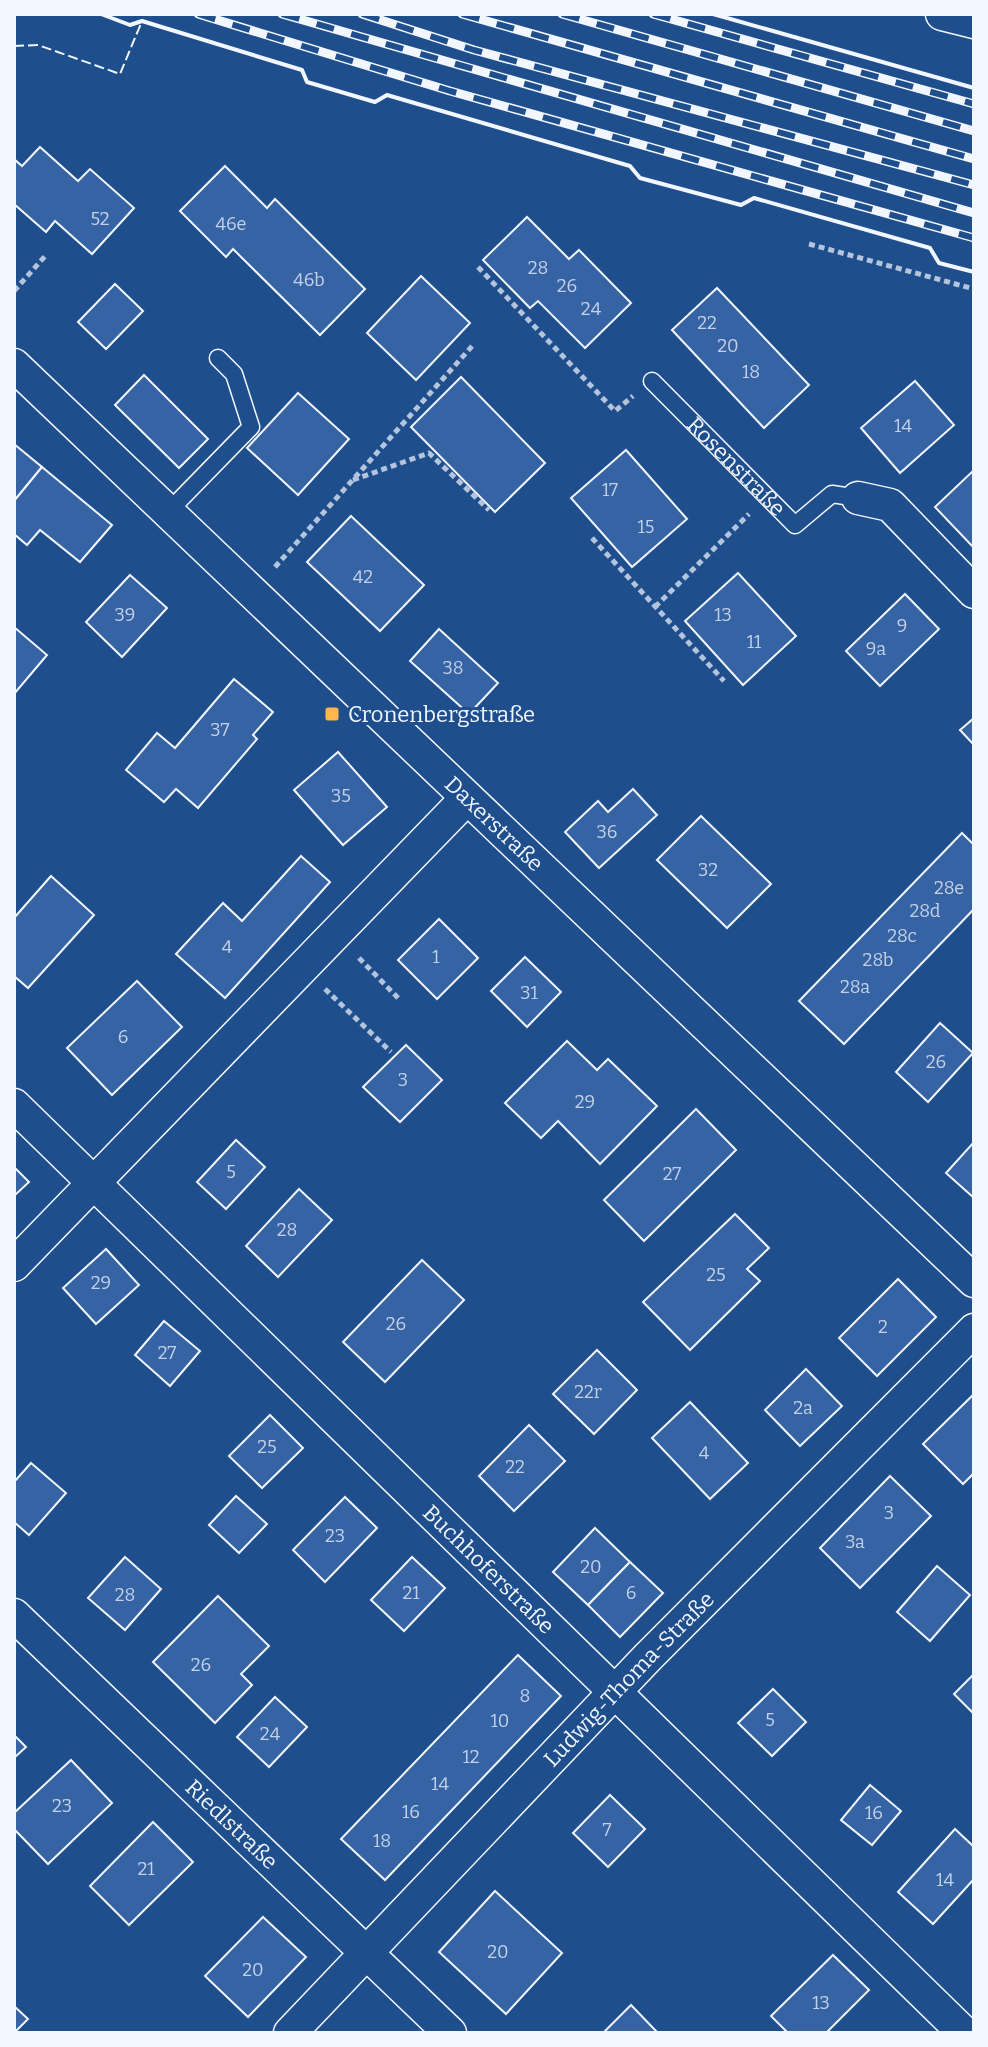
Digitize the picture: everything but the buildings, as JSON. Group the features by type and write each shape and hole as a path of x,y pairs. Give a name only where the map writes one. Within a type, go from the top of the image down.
{"street":[{"path":"942,14 974,22"},
{"name":"Daxerstraße","path":"14,365 974,1281"},
{"name":"Rosenstraße","path":"858,498 890,505 974,592"},
{"path":"14,1265 467,798"},
{"name":"Buchhoferstraße","path":"14,1105 93,1185 618,1691 964,2033"},
{"name":"Ludwig-Thoma-Straße","path":"290,2033 658,1646 974,1330"},
{"name":"Riedlstraße","path":"14,1615 450,2033"}],"lane":[{"path":"169,511 251,427 234,374 218,358"},
{"name":"Rosenstraße","path":"652,381 795,525 832,494 858,498"}],"path":[{"path":"809,244 974,289"},
{"path":"14,291 47,254"},
{"path":"478,267 615,411 652,381"},
{"path":"252,593 474,344"},
{"path":"350,481 429,453 489,510"},
{"path":"655,607 766,497"},
{"path":"592,538 724,681"},
{"path":"336,934 400,1000"},
{"path":"304,969 391,1052"}],"railway":[{"path":"198,14 450,91 974,238"},
{"path":"282,14 974,213"},
{"path":"362,14 474,50 974,185"},
{"path":"462,14 974,159"},
{"path":"562,14 974,131"},
{"path":"653,14 974,104"}],"fence":[{"path":"14,46 38,45 120,74 142,21"}],"wall":[{"path":"101,14 130,25 142,21 302,70 307,82 375,102 387,95 630,166 640,178 741,205 754,198 930,248 939,263 974,272"},
{"path":"713,14 974,88"}],"place":[{"name":"Cronenbergstraße","path":"332,714"}]}
